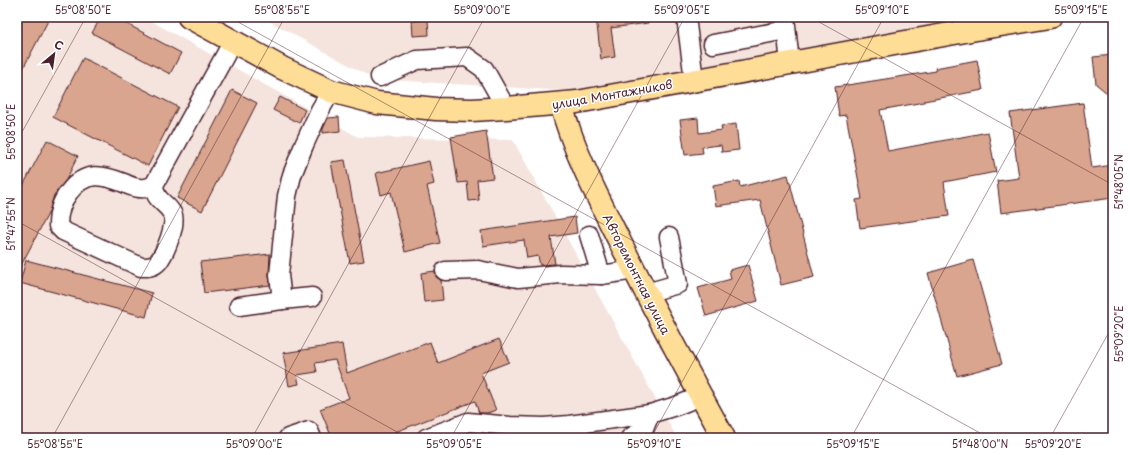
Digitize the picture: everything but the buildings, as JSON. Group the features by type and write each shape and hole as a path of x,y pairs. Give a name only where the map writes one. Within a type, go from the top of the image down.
{"main road":[{"name":"улица Монтажников","path":"189,17 282,68 331,91 377,103 436,110 506,108 561,104 790,63 1001,21 1050,17"},
{"name":"Авторемонтная улица","path":"561,104 574,146 646,293 724,438"}],"lane":[{"path":"686,17 694,80"},
{"path":"713,44 786,24 790,63"},
{"path":"154,185 145,188 131,186 101,176 86,177 75,183 64,198 58,216 58,226 63,231 141,267 149,267 158,263 171,235 174,224 172,213 155,194 154,185 233,41"},
{"path":"380,77 417,60 467,57 484,69 506,108"},
{"path":"282,300 279,275 287,196 292,175 304,145 320,110 331,91"},
{"path":"589,235 601,275"},
{"path":"646,293 678,284 669,237"},
{"path":"445,271 478,270 518,278 561,274 601,275 635,270"},
{"path":"238,306 312,297"},
{"path":"426,438 468,422 544,427 565,432 650,414 701,396"},
{"path":"630,438 644,429 650,414"},
{"path":"288,438 309,431 312,438"}],"shaded area":[{"path":"17,17 144,17 358,137 513,140 677,438 17,438"},
{"path":"262,17 1022,17 583,92 374,79"}]}
